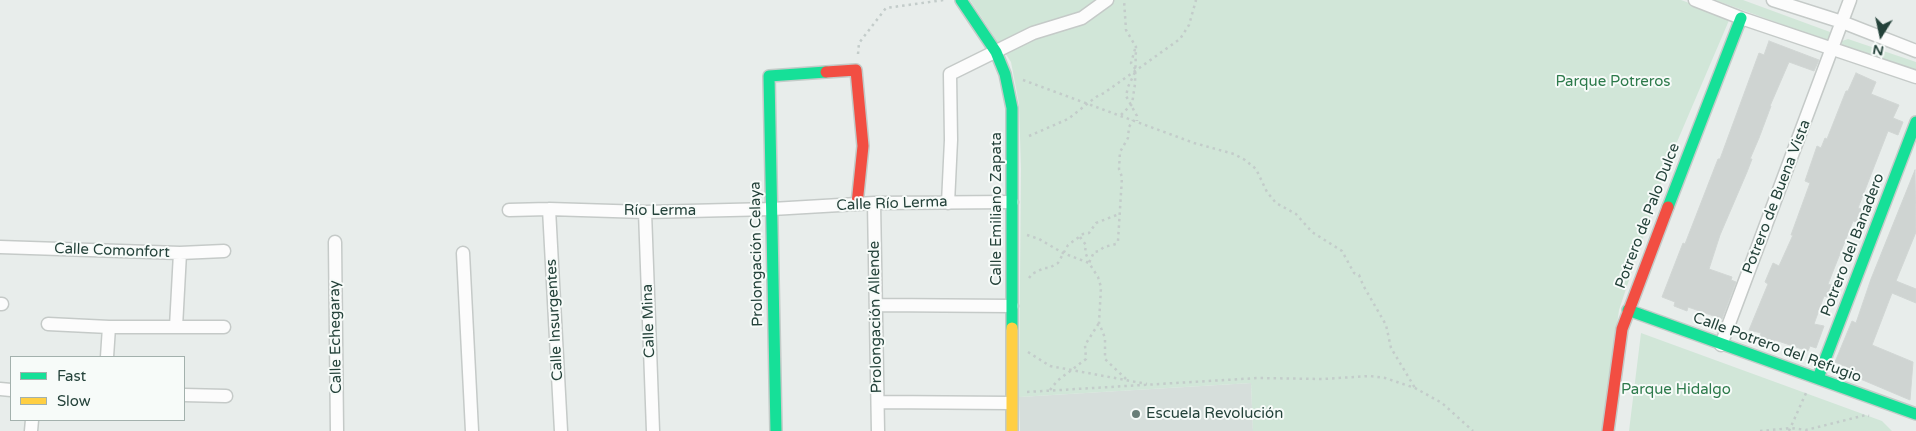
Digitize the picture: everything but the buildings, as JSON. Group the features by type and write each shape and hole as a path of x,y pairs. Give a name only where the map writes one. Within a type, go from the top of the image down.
{"street":[{"name":"Calle Emiliano Zapata","path":"961,0 996,52 1005,74 1012,108 1012,431"},
{"path":"948,202 951,140 950,74 1033,33 1082,18 1107,0"},
{"path":"1695,0 1741,18 1916,77"},
{"path":"1773,0 1842,22 1916,52"},
{"name":"Potrero de Buena Vista","path":"1721,345 1850,0"},
{"name":"Potrero de Palo Dulce","path":"1608,431 1622,329 1628,310 1741,18"},
{"name":"Prolongación Celaya","path":"776,431 769,76 856,70"},
{"path":"856,70 863,146 857,204"},
{"name":"Potrero del Banadero","path":"1818,378 1916,122"},
{"name":"Calle Río Lerma","path":"772,209 857,204 1012,202"},
{"name":"Prolongación Allende","path":"874,204 878,431"},
{"name":"Río Lerma","path":"509,210 549,209 645,212 772,209"},
{"name":"Calle Insurgentes","path":"549,209 561,431"},
{"name":"Calle Mina","path":"645,212 653,431"},
{"name":"Calle Echegaray","path":"335,242 337,431"},
{"name":"Calle Comonfort","path":"0,247 180,253 224,251"},
{"path":"176,327 180,253"},
{"path":"463,254 472,431"},
{"path":"876,305 1012,306"},
{"name":"Calle Potrero del Refugio","path":"1628,310 1916,414"},
{"path":"48,324 109,328 224,326"},
{"path":"107,356 109,328"},
{"path":"185,395 226,396"},
{"path":"878,402 1011,400"}],"path":[{"path":"856,70 859,43 886,8 944,0"},
{"path":"1121,115 1130,106 1135,89 1136,70 1136,47 1126,30 1124,0"},
{"path":"1012,143 1068,119 1172,45 1186,33 1190,26 1196,0"},
{"path":"1136,70 1126,96 1137,116 1137,121"},
{"path":"1005,74 1240,157 1256,169 1267,192 1276,203 1296,214 1312,232 1342,251 1354,273 1359,275 1362,285 1386,325 1391,348 1415,388"},
{"path":"1089,262 1094,252 1100,251 1104,246 1116,244 1118,240 1122,177 1119,169 1120,152 1128,138 1129,127 1133,120"},
{"path":"1012,287 1023,283 1032,274 1055,265 1068,245 1088,233 1100,221 1119,214"},
{"path":"1012,232 1018,235 1032,235 1062,253 1089,262"},
{"path":"1080,237 1086,245 1085,252 1101,286 1099,322 1105,338 1104,359 1126,379"},
{"path":"1050,390 1086,358 1085,345 1099,322"},
{"path":"1011,345 1036,356 1050,366 1151,384"},
{"path":"1011,400 1022,392 1050,390 1258,378 1323,379 1370,376 1385,378 1415,388 1442,404 1473,431"},
{"path":"1790,430 1806,393"},
{"path":"1760,431 1806,430 1866,415 1874,418"}],"shaded area":[{"name":"Escuela Revolución","path":"1251,383 1253,431 1020,431 1019,397"}],"green space":[{"name":"Parque Potreros","path":"970,0 1681,0 1730,18 1668,163 1619,310 1602,431 1253,431 1251,383 1019,397 1021,169 1019,104 1011,62"},
{"path":"1715,0 1743,0 1830,32 1830,39 1825,40"},
{"path":"1848,39 1916,62 1916,73 1842,46 1842,41"},
{"name":"Parque Hidalgo","path":"1641,333 1882,421 1892,431 1629,431"}],"traffic: fast":[{"path":"961,0 996,52 1005,74 1012,108 1012,328"},
{"path":"1668,207 1741,18"},
{"path":"776,431 769,76 826,72"},
{"path":"1818,378 1916,122"},
{"path":"1628,310 1916,414"}],"traffic: slow":[{"path":"1012,328 1012,431"}],"traffic: jam":[{"path":"826,72 856,70 863,146 857,204"},
{"path":"1608,431 1622,329 1668,207"}],"place":[{"name":"Escuela Revolución","path":"1136,414"}]}
